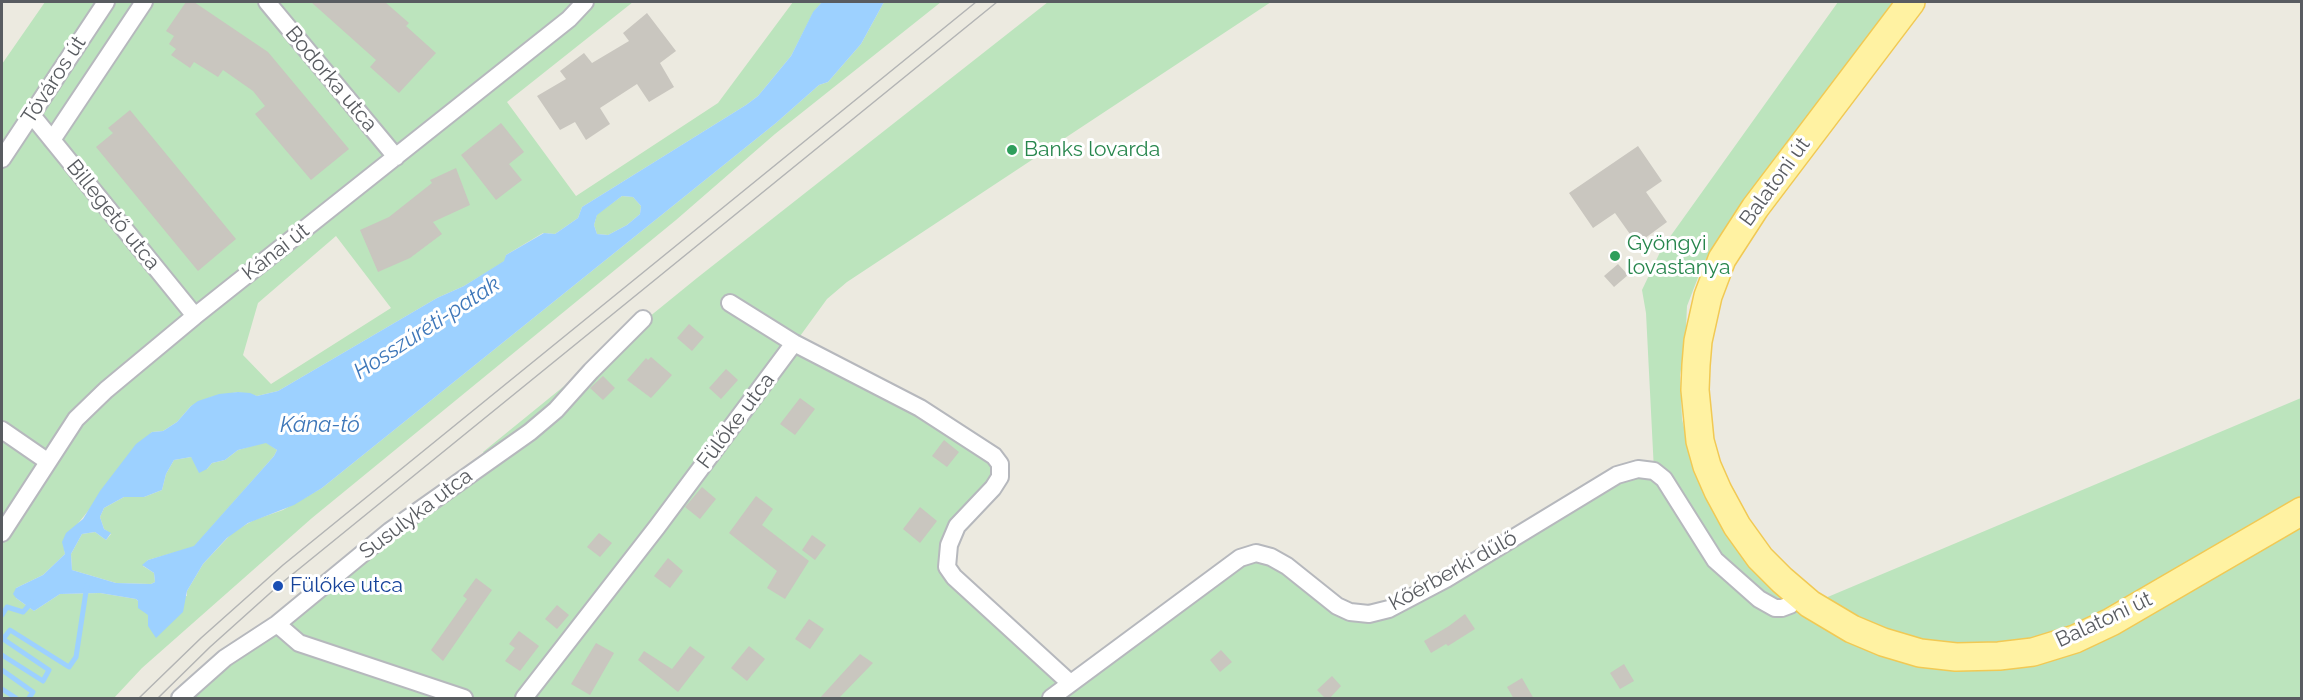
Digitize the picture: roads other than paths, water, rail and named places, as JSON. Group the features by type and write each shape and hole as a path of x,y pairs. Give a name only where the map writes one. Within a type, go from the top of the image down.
{"main road":[{"name":"Balatoni út","path":"1911,2 1740,230 1722,259 1708,296 1698,340 1695,390 1700,441 1707,466 1718,491 1760,558 1800,596 1852,629 1883,642 1920,652 1956,657 1999,656 2033,652 2075,639 2111,622 2301,511"}],"street":[{"name":"Tóváros út","path":"2,159 106,2"},
{"path":"52,140 144,2"},
{"name":"Bodorka utca","path":"267,2 396,157"},
{"name":"Kánai út","path":"2,533 76,419 106,390 195,316 569,19 585,2"},
{"name":"Billegető utca","path":"31,114 195,316"},
{"path":"730,303 795,343 920,408 994,456 1000,464 1000,477 993,488 957,526 949,545 947,567 954,577 1070,683"},
{"name":"Susulyka utca","path":"180,699 225,658 277,624 390,531 530,432 556,410 642,320"},
{"name":"Fülőke utca","path":"524,699 795,343"},
{"path":"2,430 47,461"},
{"name":"Kőérberki dűlő","path":"1051,699 1240,558 1256,553 1271,557 1287,566 1337,606 1350,612 1369,614 1389,609 1446,579 1617,476 1638,469 1654,471 1664,479 1715,560 1759,599 1775,608 1782,608 1790,605 1800,596"},
{"path":"277,624 299,643 464,699"}],"water":[{"name":"Kána-tó","path":"822,2 884,2 861,44 828,82 819,85 776,123 322,488 294,505 248,523 227,538 203,564 187,591 183,612 156,638 148,626 148,615 138,608 136,599 100,593 60,594 34,611 13,594 16,588 43,575 65,554 62,542 66,533 83,519 100,491 136,444 152,432 163,431 177,422 198,401 219,394 238,392 257,396 278,391 437,298 464,286 504,261 506,255 544,233 555,234 578,218 582,207 758,96 791,56 813,12","holes":["622,196 633,197 641,206 640,214 627,225 608,235 597,234 594,225 597,215","266,443 277,450 274,456 194,546 148,560 142,565 154,573 155,582 151,584 116,583 72,570 71,554 82,534 95,532 106,540 111,533 104,529 100,517 104,508 124,497 144,497 162,490 166,474 174,460 191,457 199,473 212,463 225,460 238,450"]}],"waterway":[{"path":"2,655 43,681 49,670 3,639 10,630 69,667 76,657 87,585"},
{"name":"Hosszúréti-patak","path":"2,615 7,607 23,612 32,602"},
{"path":"2,670 33,692 29,698"},
{"path":"2,689 16,698"}],"tram line":[{"path":"139,698 201,638 283,565 976,2"},
{"path":"158,698 210,647 278,586 997,2"}],"place":[{"name":"Banks lovarda","path":"1012,150"},
{"name":"Gyöngyi lovastanya","path":"1615,256"},
{"name":"Fülőke utca","path":"278,586"}]}
